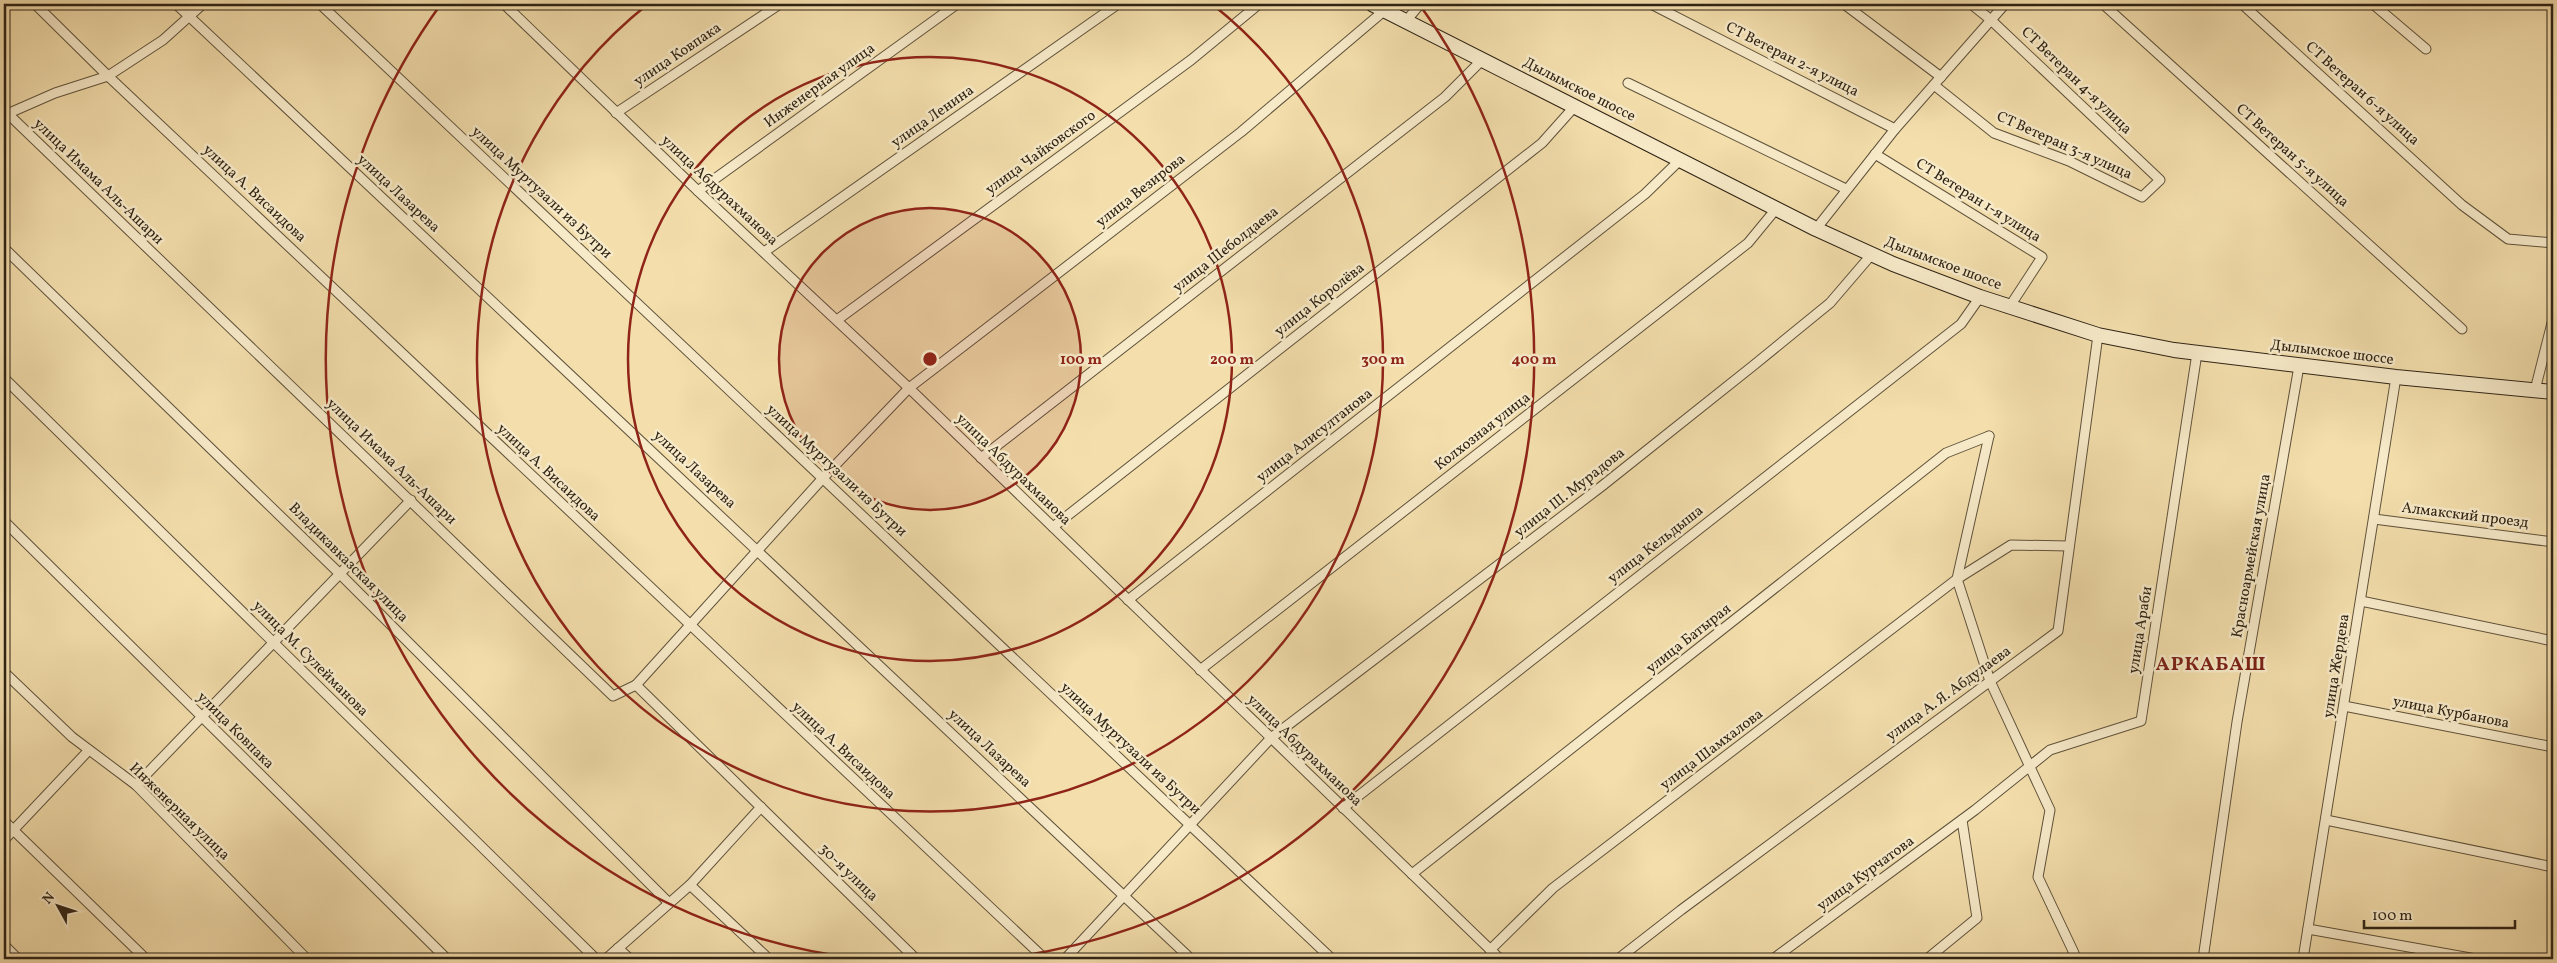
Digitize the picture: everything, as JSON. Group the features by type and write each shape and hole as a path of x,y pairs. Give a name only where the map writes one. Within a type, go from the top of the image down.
{"main road":[{"name":"Дылымское шоссе","path":"1372,4 1407,20 1816,229 1872,254 1980,297 2098,335 2197,353 2396,377 2553,392"}],"street":[{"name":"улица А. Висаидова","path":"35,4 108,76 689,626 1044,959"},
{"name":"улица Лазарева","path":"176,4 1191,959"},
{"path":"6,112 55,93 108,76 163,40 190,18 203,4"},
{"name":"улица Муртузали из Бутри","path":"320,4 1332,959"},
{"name":"улица Абдурахманова","path":"504,4 698,191 909,388 1500,959"},
{"name":"улица Ковпака","path":"616,112 779,4"},
{"name":"Инженерная улица","path":"698,191 957,4"},
{"name":"улица Ленина","path":"764,252 1118,4"},
{"name":"улица Чайковского","path":"837,320 1183,66 1259,4"},
{"path":"1407,20 1420,4"},
{"name":"СТ Ветеран 2-я улица","path":"1651,4 1895,129"},
{"path":"1844,4 1941,77"},
{"name":"СТ Ветеран 4-я улица","path":"1971,4 1991,20 2160,180"},
{"path":"1816,229 1846,188 1895,129 2006,4"},
{"name":"СТ Ветеран 5-я улица","path":"2103,4 2462,328"},
{"name":"СТ Ветеран 6-я улица","path":"2242,4 2462,205 2508,239 2553,243"},
{"path":"2373,4 2426,49"},
{"name":"улица Везирова","path":"636,685 823,478 909,388 1241,132 1385,10"},
{"name":"улица Шеболдаева","path":"981,458 1445,97 1483,59"},
{"path":"1628,83 1846,188"},
{"name":"СТ Ветеран 3-я улица","path":"1934,85 1994,134 2069,161 2142,197 2160,180"},
{"name":"улица Королёва","path":"1053,527 1542,143 1575,106"},
{"name":"улица Имама Аль-Ашари","path":"6,112 613,696 636,685"},
{"name":"СТ Ветеран 1-я улица","path":"1875,154 2042,257 2010,306"},
{"name":"улица Алисултанова","path":"1128,600 1645,194 1680,160"},
{"name":"Колхозная улица","path":"1200,670 1748,243 1776,209"},
{"name":"Владикавказская улица","path":"4,248 340,574 669,903"},
{"name":"улица Ш. Мурадова","path":"1064,959 1271,738 1602,486 1754,365 1830,303 1872,254"},
{"name":"улица Кельдыша","path":"1343,808 1961,324 1980,297"},
{"path":"2535,390 2553,320"},
{"name":"улица А. Я. Абдулаева","path":"1618,959 1681,910 2058,631 2098,335"},
{"name":"улица Араби","path":"1975,810 2050,750 2141,721 2197,353"},
{"name":"Красноармейская улица","path":"2203,959 2237,722 2299,366"},
{"name":"улица Жердева","path":"2303,959 2396,377"},
{"name":"улица М. Сулейманова","path":"4,378 596,959"},
{"name":"улица Батырая","path":"1412,874 1946,453 1989,436 1957,579"},
{"path":"136,785 411,500"},
{"name":"Алмакский проезд","path":"2374,519 2553,542"},
{"name":"улица Ковпака","path":"4,522 447,959"},
{"name":"улица Шамхалова","path":"1490,950 1553,888 1957,579 2011,545 2069,546"},
{"path":"1957,579 1990,681 2050,810 2038,877 2074,953 2070,959"},
{"path":"2361,601 2553,641"},
{"name":"Инженерная улица","path":"4,672 72,737 136,785 307,959"},
{"path":"606,959 690,885 761,807 636,685"},
{"name":"улица Курбанова","path":"2344,706 2553,747"},
{"path":"4,840 89,750"},
{"name":"30-я улица","path":"761,807 916,959"},
{"name":"улица Курчатова","path":"1773,959 1975,810"},
{"path":"1927,959 1978,918 1962,820"},
{"path":"2326,820 2553,867"},
{"path":"4,821 146,959"},
{"path":"690,885 769,959"},
{"path":"2308,929 2476,959"},
{"path":"4,945 18,959"},
{"path":"618,948 630,959"}],"district":[{"name":"АРКАБАШ","path":"2211,665"}]}
